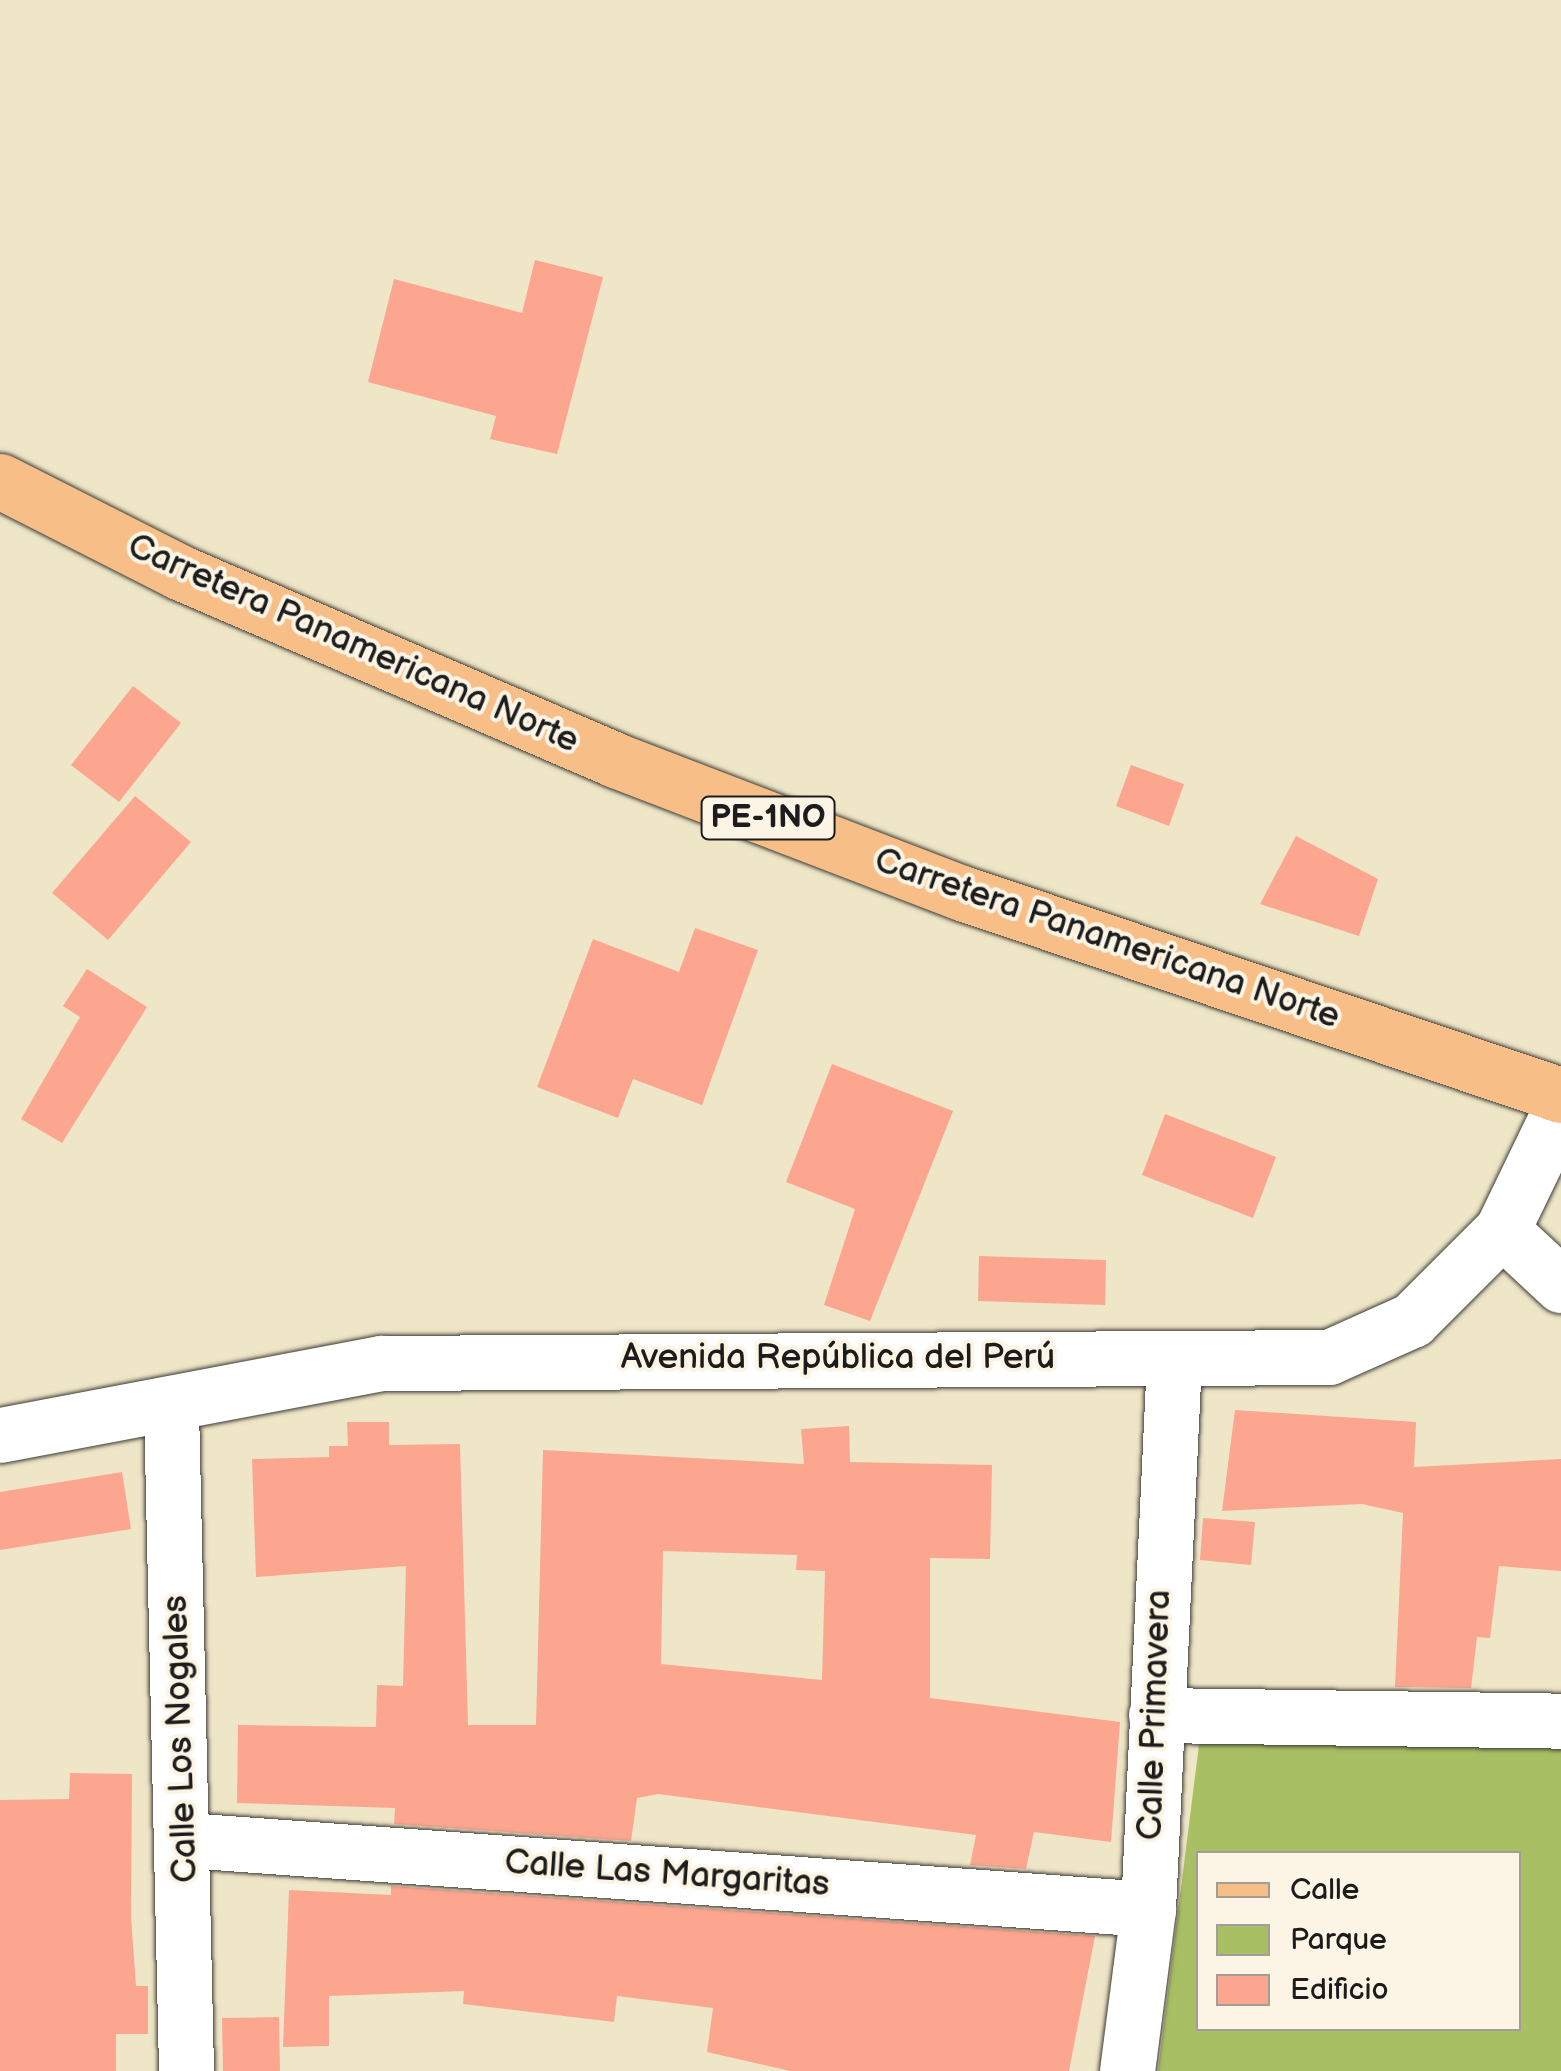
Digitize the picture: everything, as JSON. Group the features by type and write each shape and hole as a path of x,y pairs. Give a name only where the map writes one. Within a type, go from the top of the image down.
{"main road":[{"name":"Carretera Panamericana Norte","path":"0,480 179,572 616,760 962,893 1561,1094"}],"street":[{"name":"Avenida República del Perú","path":"0,1436 171,1408 381,1362 1328,1357 1412,1320 1502,1230 1561,1108"},
{"path":"1502,1230 1561,1285"},
{"name":"Calle Primavera","path":"1128,2071 1148,1909 1174,1358"},
{"name":"Calle Los Nogales","path":"171,1408 186,1840 186,2071"},
{"path":"1156,1715 1561,1721"},
{"name":"Calle Las Margaritas","path":"186,1840 1148,1909"}],"green space":[{"path":"1203,1713 1561,1713 1561,2071 1158,2071"}],"building":[{"path":"535,260 603,277 557,454 490,439 496,416 368,382 394,279 522,313"},
{"path":"133,686 181,723 119,802 71,765"},
{"path":"1131,765 1184,784 1169,826 1116,806"},
{"path":"135,796 191,842 108,940 52,893"},
{"path":"1296,836 1378,879 1359,936 1260,904"},
{"path":"695,928 758,950 702,1105 633,1079 618,1118 537,1087 593,939 679,972"},
{"path":"87,969 147,1007 62,1143 21,1119 80,1017 63,1006"},
{"path":"832,1064 953,1111 870,1321 824,1305 855,1209 786,1182"},
{"path":"1165,1114 1276,1157 1253,1218 1142,1175"},
{"path":"979,1256 1106,1260 1105,1305 978,1301"},
{"path":"1235,1410 1416,1422 1414,1467 1561,1459 1561,1571 1499,1566 1490,1638 1477,1637 1471,1688 1395,1687 1403,1513 1362,1504 1222,1511"},
{"path":"347,1422 389,1422 389,1445 460,1444 468,1725 536,1725 543,1450 804,1464 801,1429 849,1426 850,1462 992,1465 990,1559 930,1558 930,1698 1120,1722 1111,1842 1034,1832 1026,1869 970,1865 976,1835 658,1794 637,1798 631,1841 394,1824 395,1808 237,1803 238,1725 376,1727 377,1685 403,1686 406,1566 256,1577 252,1459 329,1457 329,1446 348,1446","holes":["663,1551 797,1555 796,1570 825,1571 822,1680 661,1664"]},
{"path":"122,1472 131,1529 0,1550 0,1492"},
{"path":"1203,1518 1255,1522 1251,1565 1200,1560"},
{"path":"70,1773 132,1774 131,1917 136,1986 148,1986 148,2034 116,2034 116,2071 0,2071 0,1800 69,1799"},
{"path":"391,1886 1095,1936 1069,2071 790,2071 707,2052 713,2008 617,1996 614,2022 463,2004 464,1991 329,1996 329,2046 283,2047 289,1890 391,1895"},
{"path":"279,2017 280,2071 223,2071 222,2018"}]}
